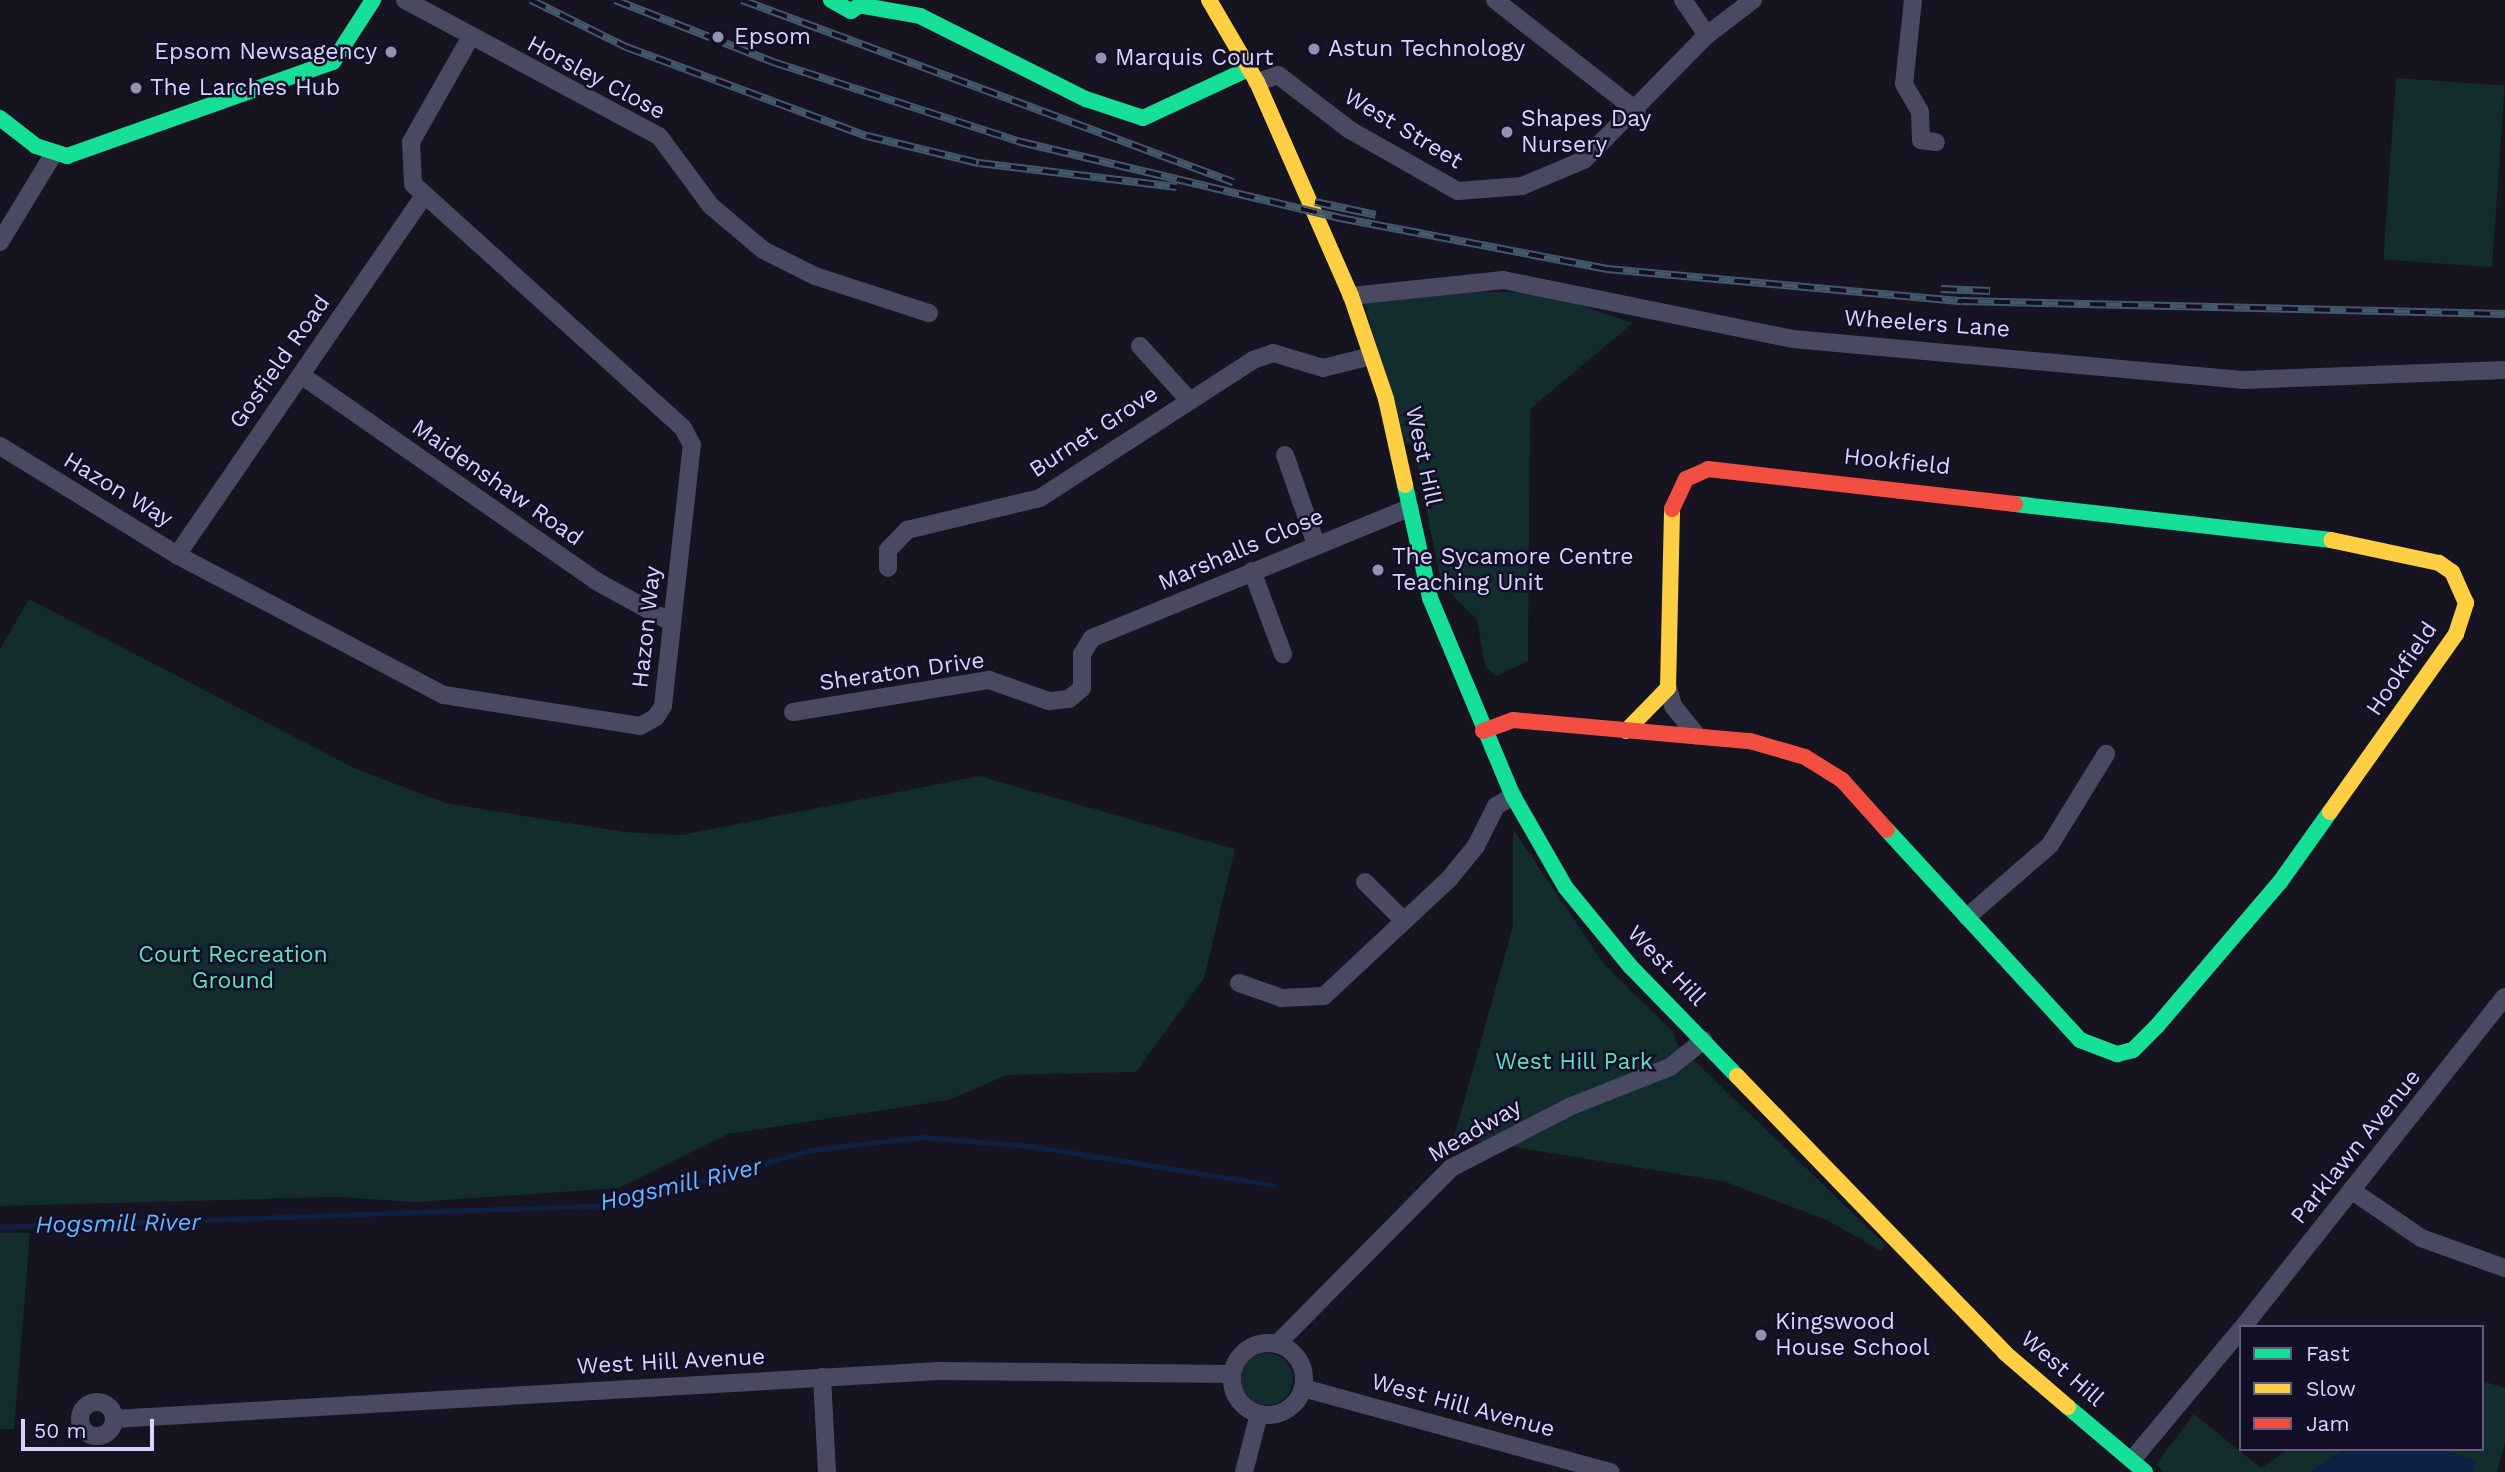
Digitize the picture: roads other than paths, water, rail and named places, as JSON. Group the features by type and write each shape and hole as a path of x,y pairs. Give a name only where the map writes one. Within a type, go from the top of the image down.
{"street":[{"path":"0,242 53,155 287,82 333,62 355,36 373,0"},
{"name":"Horsley Close","path":"405,0 470,38 659,136 711,206 763,250 815,276 929,313"},
{"path":"831,0 851,11 866,3 920,16 1086,99 1143,118 1252,76 1209,0"},
{"path":"1495,0 1637,111"},
{"path":"1684,0 1707,35"},
{"name":"West Street","path":"1252,76 1278,75 1371,142 1458,191 1477,193 1522,186 1574,164 1637,111 1707,35 1753,0"},
{"path":"1913,0 1904,84 1920,112 1921,140 1936,142"},
{"name":"Hazon Way","path":"0,446 177,555 444,695 640,726 663,706 692,453 683,428 423,197 409,170 411,142 470,38"},
{"name":"West Hill","path":"1252,76 1351,296 1371,356 1430,598 1483,732 1513,796 1591,920 2006,1353 2138,1466"},
{"path":"0,118 53,155"},
{"name":"Gosfield Road","path":"177,555 423,197"},
{"name":"Wheelers Lane","path":"1351,296 1503,280 1793,339 2242,380 2505,370"},
{"path":"1140,346 1188,399 1273,353 1323,368 1371,356"},
{"name":"Maidenshaw Road","path":"301,375 596,581 671,622"},
{"name":"Burnet Grove","path":"888,568 888,550 907,530 1040,498 1188,399"},
{"path":"1285,455 1315,544"},
{"name":"Hookfield","path":"1483,732 1513,720 1626,732 1697,736 1779,747 1824,767 1967,916 2080,1040 2095,1051 2133,1050 2280,882 2440,657 2463,620 2466,603 2452,572 2373,545 1708,469 1686,479 1672,507 1668,688 1673,706 1697,736"},
{"name":"Marshalls Close","path":"1092,638 1315,544 1409,508"},
{"path":"1252,570 1283,654"},
{"name":"Sheraton Drive","path":"793,712 989,680 1049,701 1069,699 1082,688 1082,654 1092,638"},
{"path":"1626,732 1660,703 1668,688"},
{"path":"1967,916 2050,845 2106,754"},
{"path":"1239,983 1311,1001 1339,985 1469,854 1496,806 1513,796"},
{"path":"1365,882 1404,921"},
{"name":"Parklawn Avenue","path":"2244,1325 2505,997"},
{"name":"Meadway","path":"1277,1344 1451,1168 1569,1107 1670,1067 1704,1040"},
{"path":"2351,1190 2421,1238 2505,1268"},
{"name":"Parklawn Avenue","path":"2138,1466 2239,1332"},
{"path":"1277,1344 1296,1356 1303,1388 1282,1412 1259,1414 1241,1404 1232,1374 1243,1353 1277,1344"},
{"name":"West Hill Avenue","path":"114,1419 965,1370 1232,1374"},
{"path":"822,1377 827,1472"},
{"name":"West Hill Avenue","path":"1303,1388 1611,1472"},
{"path":"1244,1472 1259,1414"}],"water":[{"path":"2341,1451 2448,1451 2475,1461 2474,1472 2311,1472"}],"waterway":[{"name":"Hogsmill River","path":"0,1227 618,1205 811,1150 922,1137 1030,1146 1273,1185"}],"railway":[{"path":"531,0 626,47 867,136 979,163 1177,187"},
{"path":"615,0 773,62 1021,142 1340,218 1607,269 1962,301 2505,314"},
{"path":"742,0 1233,182"},
{"path":"1315,202 1376,215"},
{"path":"1941,289 1990,291"}],"place":[{"name":"Epsom","path":"718,37"},
{"name":"Astun Technology","path":"1314,49"},
{"name":"Epsom Newsagency","path":"391,52"},
{"name":"Marquis Court","path":"1101,58"},
{"name":"The Larches Hub","path":"136,88"},
{"name":"Shapes Day Nursery","path":"1507,132"},
{"name":"The Sycamore Centre Teaching Unit","path":"1378,570"},
{"name":"Kingswood House School","path":"1761,1335"}],"park label":[{"name":"Court Recreation Ground","path":"233,968"},
{"name":"West Hill Park","path":"1574,1062"}]}
